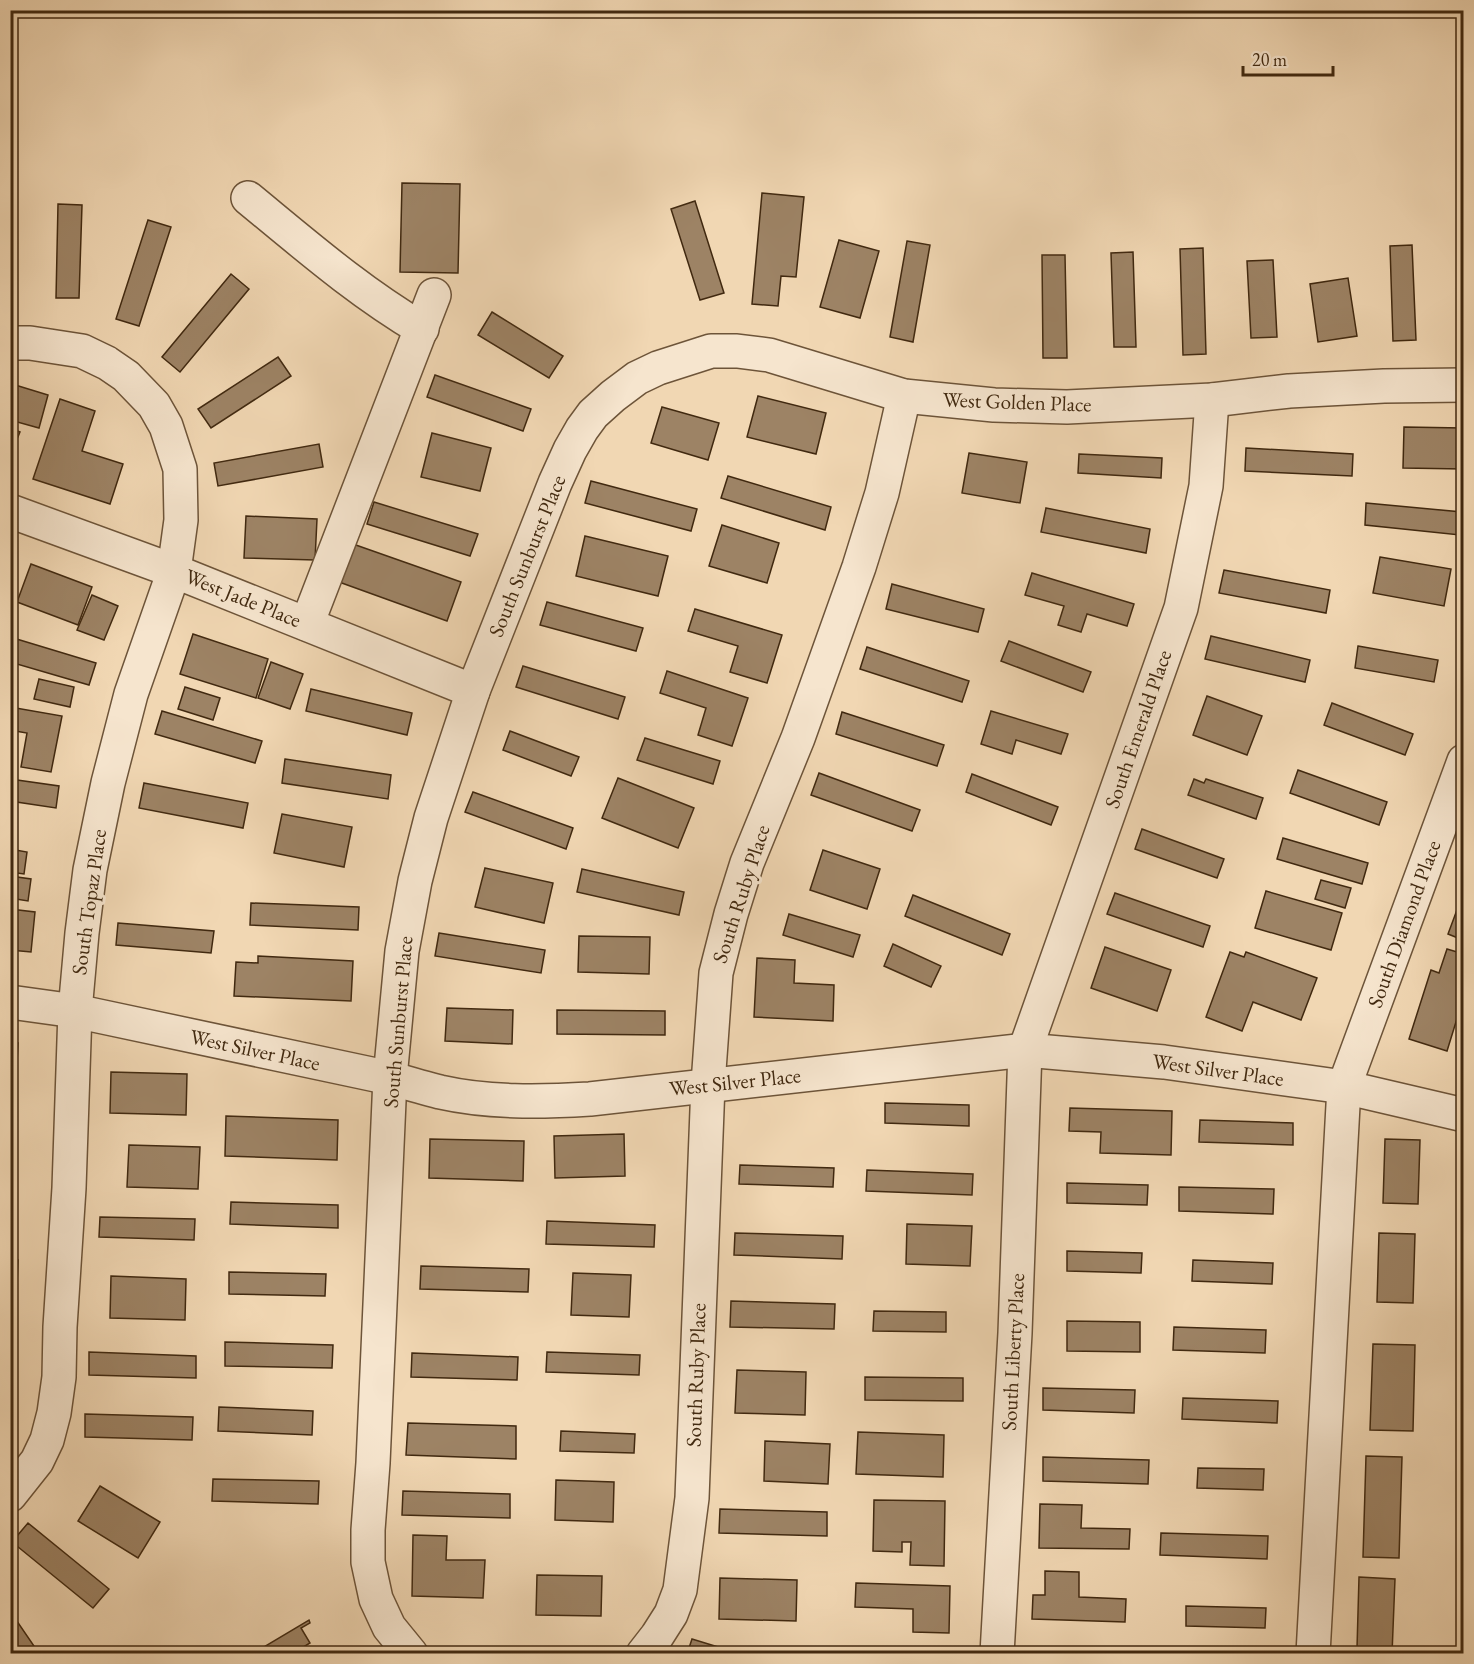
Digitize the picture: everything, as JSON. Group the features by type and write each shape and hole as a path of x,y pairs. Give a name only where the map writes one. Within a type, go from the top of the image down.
{"street":[{"path":"248,198 332,268 390,311 422,329"},
{"path":"307,624 434,295"},
{"name":"South Topaz Place","path":"10,343 30,343 82,351 107,363 126,376 154,405 166,426 180,469 181,520 174,571 132,694 108,783 90,870 75,1011 69,1188 54,1413 47,1440 36,1461 10,1495"},
{"name":"West Golden Place","path":"594,414 637,378 658,368 711,351 769,355 904,396 994,405 1066,406 1212,400 1289,391 1464,385"},
{"name":"South Ruby Place","path":"642,1653 657,1636 671,1614 680,1590 692,1498 708,1084 716,973 747,863 798,738 859,567 882,493 904,396"},
{"name":"South Emerald Place","path":"1025,1050 1180,608 1206,486 1212,400"},
{"name":"South Sunburst Place","path":"411,1653 389,1627 376,1599 368,1562 390,1078 402,951 415,881 431,818 473,691 555,483 570,450 594,414"},
{"name":"West Jade Place","path":"10,511 174,571 473,691"},
{"name":"South Diamond Place","path":"1344,1087 1464,761"},
{"name":"West Silver Place","path":"10,1002 75,1011 390,1078 442,1092 491,1099 542,1102 590,1099 1025,1050 1164,1062 1344,1087 1464,1115"},
{"name":"South Liberty Place","path":"997,1653 1015,1333 1025,1050"},
{"path":"1314,1653 1344,1087"}],"building":[{"path":"402,183 460,184 458,273 400,272"},
{"path":"762,193 804,197 796,277 781,276 778,306 752,304"},
{"path":"695,201 724,293 700,300 671,209"},
{"path":"58,204 82,205 79,298 56,298"},
{"path":"148,220 171,227 139,326 116,319"},
{"path":"839,240 879,251 860,318 820,307"},
{"path":"907,241 930,245 913,342 890,337"},
{"path":"1412,245 1416,340 1393,341 1390,246"},
{"path":"1203,248 1206,354 1183,355 1180,249"},
{"path":"1133,252 1136,347 1114,347 1111,253"},
{"path":"1042,255 1065,255 1067,358 1043,358"},
{"path":"1273,260 1277,337 1251,338 1247,261"},
{"path":"231,274 249,289 180,372 162,357"},
{"path":"1348,278 1357,336 1318,342 1310,284"},
{"path":"492,312 563,356 549,378 478,335"},
{"path":"278,357 291,376 211,428 198,409"},
{"path":"435,375 531,409 523,431 427,397"},
{"path":"12,384 48,395 39,428 10,420"},
{"path":"758,396 826,413 816,454 747,437"},
{"path":"60,399 95,411 82,451 123,464 110,504 33,479"},
{"path":"662,407 719,423 708,460 651,443"},
{"path":"1404,427 1463,428 1463,469 1403,468"},
{"path":"10,428 20,432 10,456"},
{"path":"432,433 491,448 480,491 421,477"},
{"path":"319,444 323,467 218,486 214,463"},
{"path":"1246,448 1353,454 1352,476 1245,471"},
{"path":"969,453 1027,462 1020,503 962,493"},
{"path":"1079,454 1162,458 1161,478 1078,473"},
{"path":"728,476 831,507 825,530 721,498"},
{"path":"591,481 697,509 691,531 585,503"},
{"path":"374,502 478,534 470,556 367,524"},
{"path":"1366,503 1462,512 1460,535 1365,525"},
{"path":"1046,508 1150,529 1146,553 1041,532"},
{"path":"246,516 317,519 315,560 244,558"},
{"path":"722,525 779,543 767,583 709,566"},
{"path":"585,536 668,556 658,596 576,576"},
{"path":"353,544 461,582 447,621 339,582"},
{"path":"1380,557 1451,569 1444,606 1373,593"},
{"path":"31,564 92,587 78,625 17,602"},
{"path":"1224,570 1330,590 1326,613 1219,593"},
{"path":"1032,573 1134,604 1127,626 1087,614 1081,632 1058,625 1064,606 1025,595"},
{"path":"892,584 984,609 978,632 886,609"},
{"path":"92,595 118,606 104,640 77,630"},
{"path":"547,602 643,628 636,651 540,625"},
{"path":"695,609 782,635 767,683 730,672 738,646 688,631"},
{"path":"193,634 268,659 256,698 180,674"},
{"path":"1211,636 1310,660 1305,682 1205,659"},
{"path":"10,637 96,663 89,685 10,662"},
{"path":"1009,641 1091,672 1083,692 1001,661"},
{"path":"1358,646 1438,660 1434,682 1355,668"},
{"path":"867,647 969,681 962,702 860,669"},
{"path":"271,662 303,674 290,709 258,698"},
{"path":"523,666 625,697 618,719 516,687"},
{"path":"667,671 748,698 732,746 698,735 706,708 660,693"},
{"path":"39,679 74,687 70,707 34,699"},
{"path":"185,687 220,698 213,720 178,709"},
{"path":"311,689 412,713 407,735 306,711"},
{"path":"1207,696 1262,716 1247,755 1193,735"},
{"path":"1332,703 1413,734 1405,755 1324,725"},
{"path":"10,707 62,716 51,772 21,767 27,733 10,730"},
{"path":"162,711 262,741 255,763 155,734"},
{"path":"991,711 1068,734 1061,754 1016,740 1012,754 981,744"},
{"path":"842,712 944,745 937,766 836,734"},
{"path":"510,731 579,757 571,776 503,750"},
{"path":"645,738 720,761 713,784 637,760"},
{"path":"285,759 391,775 388,799 282,783"},
{"path":"1298,770 1387,802 1379,825 1290,793"},
{"path":"819,773 920,810 912,831 811,795"},
{"path":"972,774 1058,807 1051,825 966,792"},
{"path":"618,778 694,808 678,848 602,818"},
{"path":"10,779 59,786 56,808 10,801"},
{"path":"1194,779 1204,783 1206,779 1263,798 1256,819 1188,795"},
{"path":"144,783 248,803 243,828 139,808"},
{"path":"473,792 573,828 566,849 465,812"},
{"path":"282,814 352,827 344,867 274,853"},
{"path":"1142,829 1224,859 1217,878 1135,849"},
{"path":"1283,838 1368,863 1362,884 1277,859"},
{"path":"10,849 27,852 24,874 10,872"},
{"path":"823,850 880,869 867,909 810,890"},
{"path":"485,868 553,883 544,923 475,907"},
{"path":"582,869 684,892 679,915 577,892"},
{"path":"10,876 31,879 28,901 10,898"},
{"path":"1321,880 1351,888 1345,908 1315,899"},
{"path":"1266,891 1342,913 1331,950 1255,928"},
{"path":"1464,891 1464,938 1463,940 1448,934"},
{"path":"1115,893 1210,926 1203,947 1107,914"},
{"path":"913,895 1010,934 1002,955 905,916"},
{"path":"251,903 359,907 358,930 250,925"},
{"path":"10,909 35,912 31,952 10,950"},
{"path":"789,914 860,935 853,957 783,935"},
{"path":"118,923 214,931 211,953 116,945"},
{"path":"439,933 545,950 541,973 435,956"},
{"path":"579,936 650,937 649,974 578,972"},
{"path":"893,944 941,966 931,987 884,966"},
{"path":"1105,947 1171,970 1157,1011 1091,988"},
{"path":"1447,949 1464,954 1464,996 1447,1051 1409,1039 1431,970 1439,973"},
{"path":"1230,952 1244,957 1246,952 1317,978 1301,1020 1253,1002 1242,1031 1206,1017"},
{"path":"258,956 353,961 351,1001 234,996 236,962 258,963"},
{"path":"757,958 795,960 794,983 834,985 833,1021 754,1017"},
{"path":"447,1008 513,1010 512,1044 445,1041"},
{"path":"557,1010 665,1011 665,1035 557,1034"},
{"path":"10,1042 18,1043 16,1082 10,1082"},
{"path":"111,1072 187,1074 186,1115 110,1113"},
{"path":"885,1103 969,1105 969,1126 885,1123"},
{"path":"1070,1108 1172,1111 1171,1155 1100,1153 1101,1132 1069,1131"},
{"path":"226,1116 338,1120 337,1160 225,1156"},
{"path":"1200,1120 1293,1123 1293,1145 1199,1142"},
{"path":"624,1134 625,1176 555,1178 554,1136"},
{"path":"430,1139 524,1141 523,1181 429,1178"},
{"path":"1385,1139 1420,1140 1418,1204 1383,1203"},
{"path":"129,1145 200,1147 198,1189 127,1187"},
{"path":"740,1165 834,1168 833,1187 739,1184"},
{"path":"867,1170 973,1174 972,1195 866,1191"},
{"path":"1067,1183 1148,1185 1147,1205 1067,1203"},
{"path":"1179,1187 1274,1189 1273,1214 1179,1211"},
{"path":"231,1202 338,1205 338,1228 230,1224"},
{"path":"100,1217 195,1219 194,1240 99,1237"},
{"path":"547,1221 655,1225 654,1247 546,1244"},
{"path":"907,1224 972,1226 970,1266 906,1264"},
{"path":"735,1233 843,1236 842,1259 734,1255"},
{"path":"1379,1233 1415,1234 1413,1303 1377,1302"},
{"path":"1067,1251 1142,1253 1141,1273 1067,1271"},
{"path":"10,1260 18,1260 17,1284 10,1284"},
{"path":"1193,1260 1273,1263 1272,1284 1192,1281"},
{"path":"421,1266 529,1269 528,1292 420,1289"},
{"path":"229,1272 326,1274 325,1296 229,1294"},
{"path":"573,1273 631,1275 629,1317 571,1315"},
{"path":"111,1276 186,1279 185,1320 110,1318"},
{"path":"731,1301 835,1304 834,1329 730,1327"},
{"path":"874,1311 946,1312 946,1332 873,1331"},
{"path":"1067,1321 1140,1322 1140,1352 1067,1351"},
{"path":"1174,1327 1266,1330 1265,1353 1173,1350"},
{"path":"225,1342 333,1345 332,1368 225,1366"},
{"path":"1373,1344 1415,1345 1413,1431 1370,1430"},
{"path":"89,1352 196,1356 196,1378 89,1375"},
{"path":"547,1352 640,1355 639,1375 546,1372"},
{"path":"412,1353 518,1357 517,1380 411,1377"},
{"path":"737,1370 806,1372 805,1415 735,1413"},
{"path":"865,1377 963,1378 963,1401 865,1400"},
{"path":"1043,1388 1135,1390 1134,1413 1043,1410"},
{"path":"1183,1398 1278,1401 1277,1423 1182,1419"},
{"path":"219,1407 313,1411 312,1435 218,1431"},
{"path":"85,1414 193,1417 192,1440 85,1437"},
{"path":"408,1423 516,1426 516,1459 406,1455"},
{"path":"561,1431 635,1434 634,1453 560,1451"},
{"path":"858,1432 944,1435 943,1477 856,1474"},
{"path":"765,1441 830,1444 828,1484 764,1481"},
{"path":"1366,1456 1402,1457 1399,1558 1363,1557"},
{"path":"1043,1457 1149,1460 1148,1484 1043,1481"},
{"path":"1198,1468 1264,1469 1263,1490 1197,1488"},
{"path":"213,1479 319,1481 318,1504 212,1501"},
{"path":"556,1480 614,1482 613,1522 555,1520"},
{"path":"100,1486 160,1522 138,1558 78,1521"},
{"path":"403,1491 510,1494 510,1518 402,1515"},
{"path":"874,1500 945,1501 944,1566 910,1565 911,1542 902,1542 902,1552 873,1551"},
{"path":"1040,1504 1082,1505 1081,1528 1130,1529 1129,1549 1039,1548"},
{"path":"720,1509 827,1512 827,1536 719,1533"},
{"path":"28,1523 109,1589 93,1608 12,1542"},
{"path":"1161,1533 1268,1536 1267,1559 1160,1555"},
{"path":"413,1535 447,1536 446,1560 485,1560 483,1598 412,1596"},
{"path":"1045,1571 1079,1572 1079,1597 1126,1599 1125,1622 1032,1619 1033,1595 1045,1595"},
{"path":"537,1575 602,1576 601,1616 536,1615"},
{"path":"1359,1577 1395,1579 1392,1654 1370,1654 1370,1648 1357,1648"},
{"path":"720,1578 797,1580 796,1621 719,1619"},
{"path":"856,1583 950,1586 949,1633 913,1632 913,1609 855,1607"},
{"path":"1186,1606 1266,1608 1265,1628 1186,1626"},
{"path":"10,1611 34,1646 23,1654 13,1654 10,1650"},
{"path":"309,1620 310,1623 301,1628 310,1643 292,1654 252,1654"},
{"path":"692,1639 741,1654 687,1654"}]}
